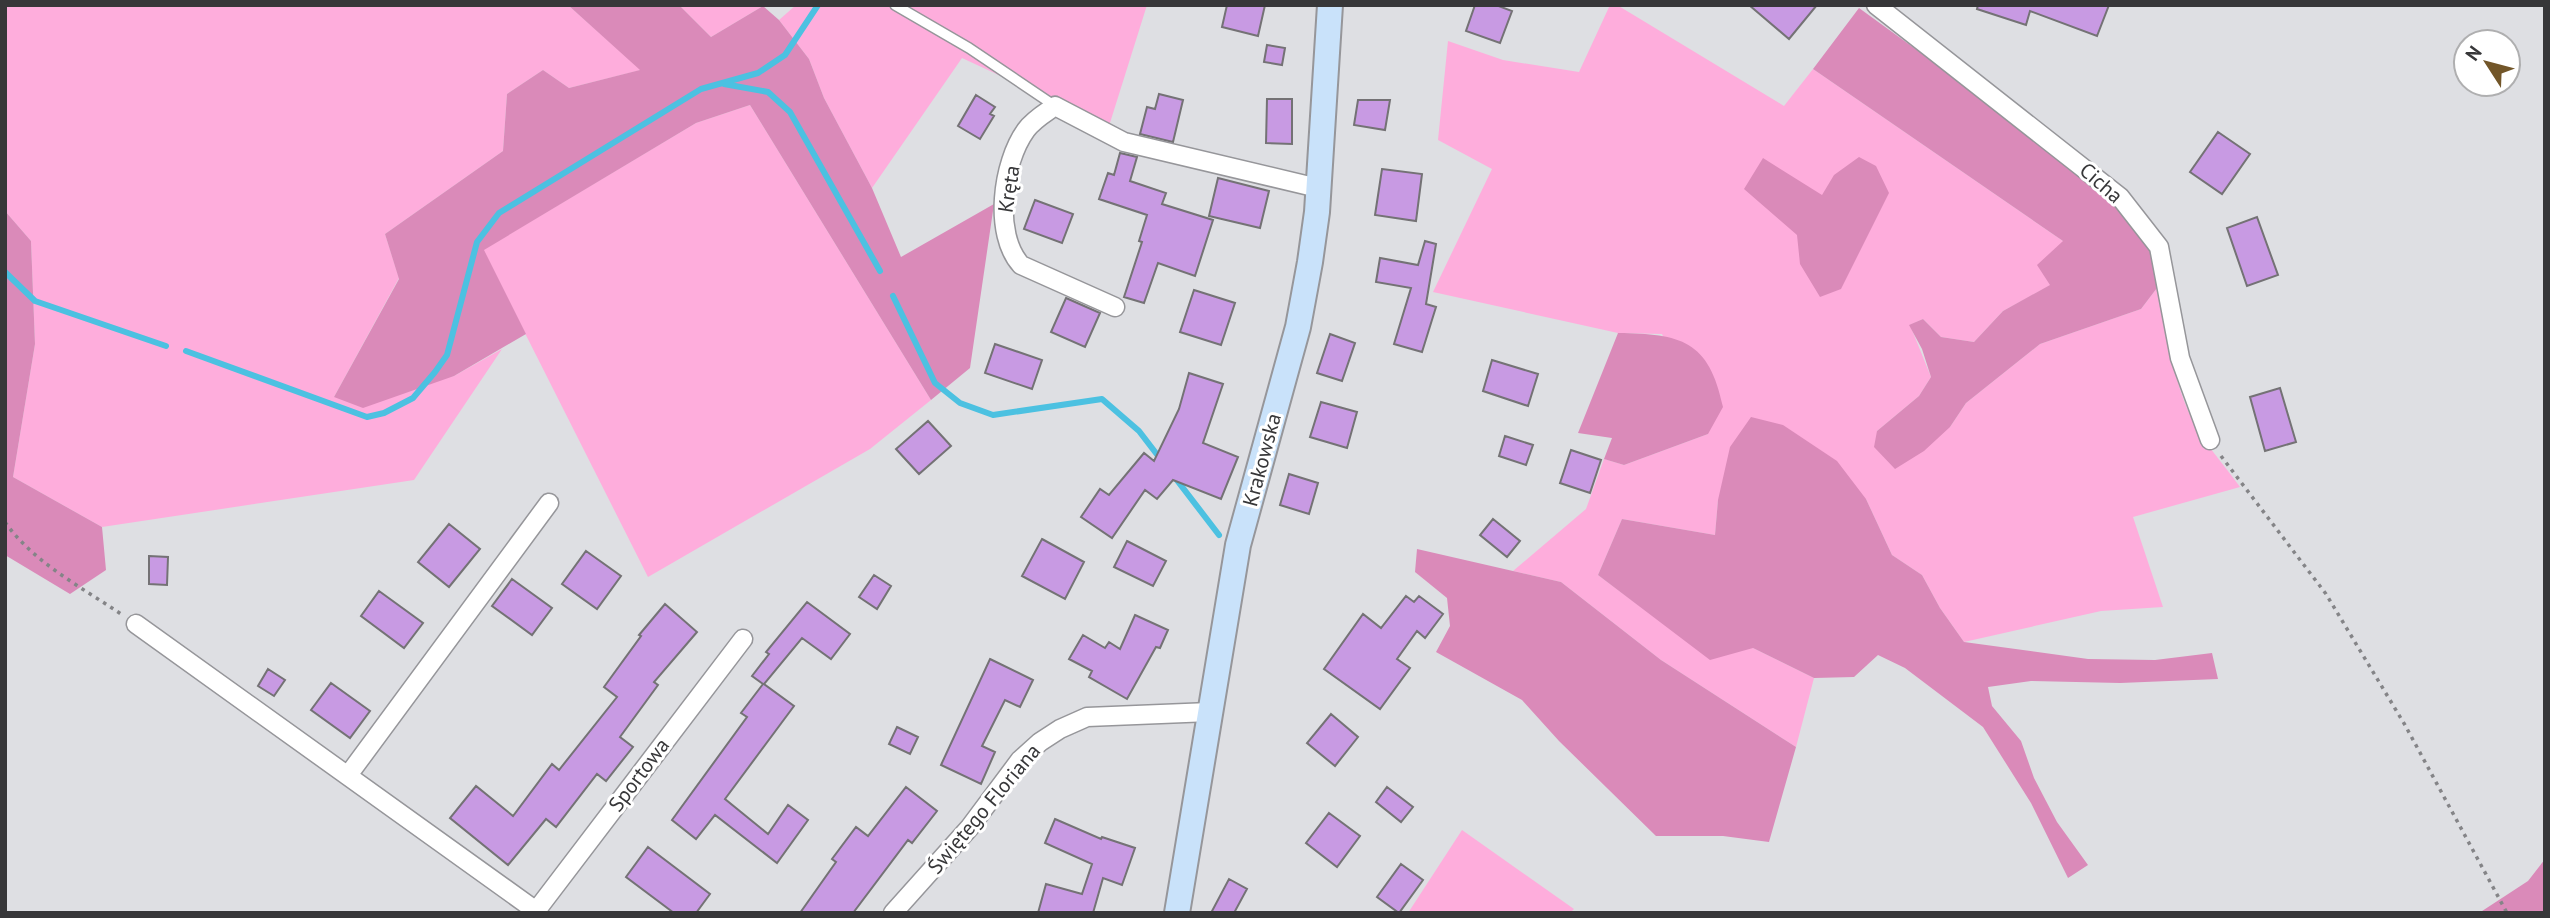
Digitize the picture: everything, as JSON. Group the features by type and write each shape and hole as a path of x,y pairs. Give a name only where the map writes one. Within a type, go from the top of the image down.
{"street":[{"name":"Krakowska","path":"1177,913 1238,545 1298,327 1310,262 1318,188 1330,5"},
{"name":"Cicha","path":"1876,5 2120,197 2159,247 2180,358 2210,440"},
{"path":"1055,106 1124,142 1318,188"},
{"name":"Kręta","path":"1055,106 1025,131 1016,151 1004,197 1003,215 1011,255 1021,265 1115,307"},
{"path":"349,774 550,503"},
{"name":"Sportowa","path":"136,624 349,774 538,912 743,639"},
{"name":"Świętego Floriana","path":"893,913 970,827 1020,760 1040,741 1087,717 1210,712"}],"lane":[{"path":"895,5 969,48 1055,106"}],"path":[{"path":"2210,440 2326,594 2405,725 2507,913"},
{"path":"5,522 15,536 52,568 136,624"}],"shaded area":[{"path":"5,5 568,5 641,70 569,88 543,70 507,94 503,151 385,234 399,278 334,397 454,376 502,349 414,480 102,527 13,477 35,344 31,241 5,211"},
{"path":"568,5 679,5 711,37 763,6 779,20 809,59 824,98 872,188 901,257 994,204 970,368 931,400 750,105 696,123 484,250 526,334 454,376 363,408 334,397 399,279 385,234 503,151 507,94 543,70 569,88 640,70"},
{"path":"679,5 762,5 763,6 711,37"},
{"path":"796,5 1147,5 1109,126 962,58 872,188 824,98 809,59 779,20"},
{"path":"1610,5 1617,5 1784,106 1813,69 2063,241 2051,285 2003,311 1974,342 1941,337 1923,319 1910,325 1931,377 1919,396 1877,431 1950,427 1966,403 2040,344 2141,309 2160,284 2173,362 2191,418 2240,487 2133,517 2163,607 2101,611 1964,642 1940,608 1922,575 1892,555 1866,499 1718,500 1715,535 1622,519 1598,575 1649,613 1753,648 1814,678 1796,747 1661,660 1561,582 1513,571 1586,509 1604,459 1624,465 1708,434 1662,334 1618,333 1433,292 1492,169 1438,140 1448,41 1503,60 1579,72"},
{"path":"1859,8 2059,153 2133,221 2154,254 2160,284 2141,309 2040,344 1966,403 1950,427 1924,451 1895,469 1874,447 1877,431 1919,396 1931,377 1922,349 1909,325 1923,319 1941,337 1974,342 2003,311 2050,285 2037,265 2063,241 1813,69"},
{"path":"750,105 931,400 870,449 648,577 483,250 696,123"},
{"path":"1859,157 1876,166 1889,193 1841,289 1820,297 1800,264 1797,235 1744,189 1763,158 1822,195 1834,175"},
{"path":"5,211 31,241 35,344 13,477 102,527 106,570 70,594 5,555"},
{"path":"1618,333 1675,339 1700,354 1710,367 1723,407 1708,434 1624,465 1604,459 1612,438 1578,433"},
{"path":"1751,417 1783,425 1837,461 1866,499 1892,555 1922,575 1940,608 1964,642 2088,659 2155,660 2212,653 2218,679 2120,683 2031,681 1988,687 1992,706 2021,741 2034,778 2057,822 2088,865 2068,878 2031,803 1983,727 1905,668 1878,655 1854,677 1814,678 1753,648 1710,660 1598,575 1622,519 1715,535 1718,500 1730,447"},
{"path":"1417,549 1561,582 1661,660 1796,747 1769,842 1723,836 1656,836 1559,741 1522,700 1436,652 1450,626 1447,598 1415,572"},
{"path":"1462,830 1574,909 1570,913 1408,913"},
{"path":"2545,859 2545,913 2479,913 2528,881"}],"building":[{"path":"1227,5 1265,5 1258,36 1222,27"},
{"path":"1475,5 1496,5 1512,11 1500,43 1466,31"},
{"path":"1749,5 1817,5 1789,39"},
{"path":"1978,5 2109,5 2097,36 2030,11 2026,25 1977,9"},
{"path":"1267,45 1285,48 1282,65 1264,62"},
{"path":"1159,94 1183,100 1173,142 1140,134 1147,107 1155,109"},
{"path":"976,95 995,107 990,114 994,116 980,139 958,126"},
{"path":"1267,99 1292,99 1292,144 1266,143"},
{"path":"1358,100 1390,100 1385,130 1354,125"},
{"path":"2218,132 2250,154 2222,194 2190,172"},
{"path":"1120,153 1137,157 1130,181 1166,193 1162,204 1213,220 1195,276 1158,263 1144,303 1124,297 1142,242 1139,241 1147,215 1099,199 1108,173 1114,175"},
{"path":"1382,169 1422,174 1416,221 1375,215"},
{"path":"1218,178 1269,191 1260,228 1209,216"},
{"path":"1035,200 1073,214 1062,243 1024,229"},
{"path":"2257,217 2278,275 2247,286 2227,228"},
{"path":"1425,241 1436,244 1426,304 1436,307 1422,352 1394,344 1411,288 1376,282 1380,258 1418,265"},
{"path":"1194,290 1235,303 1221,345 1180,332"},
{"path":"1066,298 1100,313 1085,347 1051,332"},
{"path":"1330,334 1355,343 1342,381 1317,373"},
{"path":"995,344 1042,360 1032,389 985,373"},
{"path":"1492,360 1538,374 1528,406 1483,391"},
{"path":"1189,373 1223,384 1203,443 1238,457 1221,499 1173,480 1157,499 1145,490 1112,538 1081,517 1100,489 1109,495 1144,453 1154,461 1179,409"},
{"path":"2280,388 2296,442 2265,451 2250,397"},
{"path":"1321,402 1357,412 1347,448 1310,437"},
{"path":"928,421 951,446 919,474 896,449"},
{"path":"1505,436 1533,445 1526,465 1499,456"},
{"path":"1571,450 1601,460 1590,493 1560,483"},
{"path":"1289,474 1318,483 1309,514 1280,505"},
{"path":"1493,519 1520,541 1507,557 1480,535"},
{"path":"449,524 480,549 449,587 418,562"},
{"path":"1042,539 1084,562 1065,599 1022,576"},
{"path":"1127,541 1166,561 1153,586 1114,567"},
{"path":"586,551 621,576 597,609 562,584"},
{"path":"149,556 168,557 167,585 149,584"},
{"path":"874,575 891,586 877,609 859,597"},
{"path":"512,579 552,608 532,635 492,606"},
{"path":"379,591 423,623 404,648 361,616"},
{"path":"1406,596 1414,602 1419,596 1443,614 1425,638 1417,631 1397,659 1410,668 1380,709 1324,669 1363,614 1381,628"},
{"path":"807,602 850,634 831,659 802,638 764,684 794,706 725,799 768,834 788,805 808,820 777,863 715,815 696,839 672,820 747,717 741,713 763,684 752,676 769,654 766,652"},
{"path":"665,604 697,632 654,682 658,685 620,737 633,747 606,781 597,774 556,827 546,819 508,865 450,818 476,786 513,816 552,764 559,770 617,697 604,687 641,636 639,635"},
{"path":"1135,615 1168,630 1160,648 1156,647 1127,699 1089,677 1092,671 1069,659 1083,635 1105,648 1109,642 1120,649"},
{"path":"990,659 1033,680 1020,707 1005,700 982,746 995,752 981,784 941,765"},
{"path":"268,669 285,680 274,696 258,686"},
{"path":"331,683 370,711 350,738 311,710"},
{"path":"1331,714 1358,737 1335,766 1307,743"},
{"path":"897,727 918,737 910,754 889,744"},
{"path":"906,787 937,811 912,843 908,840 853,913 800,913 836,862 832,859 856,827 868,836"},
{"path":"1387,787 1413,807 1401,822 1376,802"},
{"path":"1329,813 1360,836 1337,867 1306,843"},
{"path":"1055,819 1101,839 1102,837 1135,848 1122,885 1103,878 1093,913 1038,913 1046,884 1082,894 1092,864 1045,843"},
{"path":"648,847 710,894 696,913 674,913 626,877"},
{"path":"1401,864 1423,880 1399,913 1377,897"},
{"path":"1229,879 1247,889 1234,913 1211,913"}],"waterway":[{"path":"186,351 367,417 384,413 413,398 447,355 477,242 499,213 701,89 758,73 785,55 818,5"},
{"path":"724,84 768,92 790,112 880,271"},
{"path":"5,272 35,301 166,346"},
{"path":"893,296 935,383 960,403 993,415 1102,399 1139,431 1162,461"},
{"path":"1173,475 1219,535"}]}
